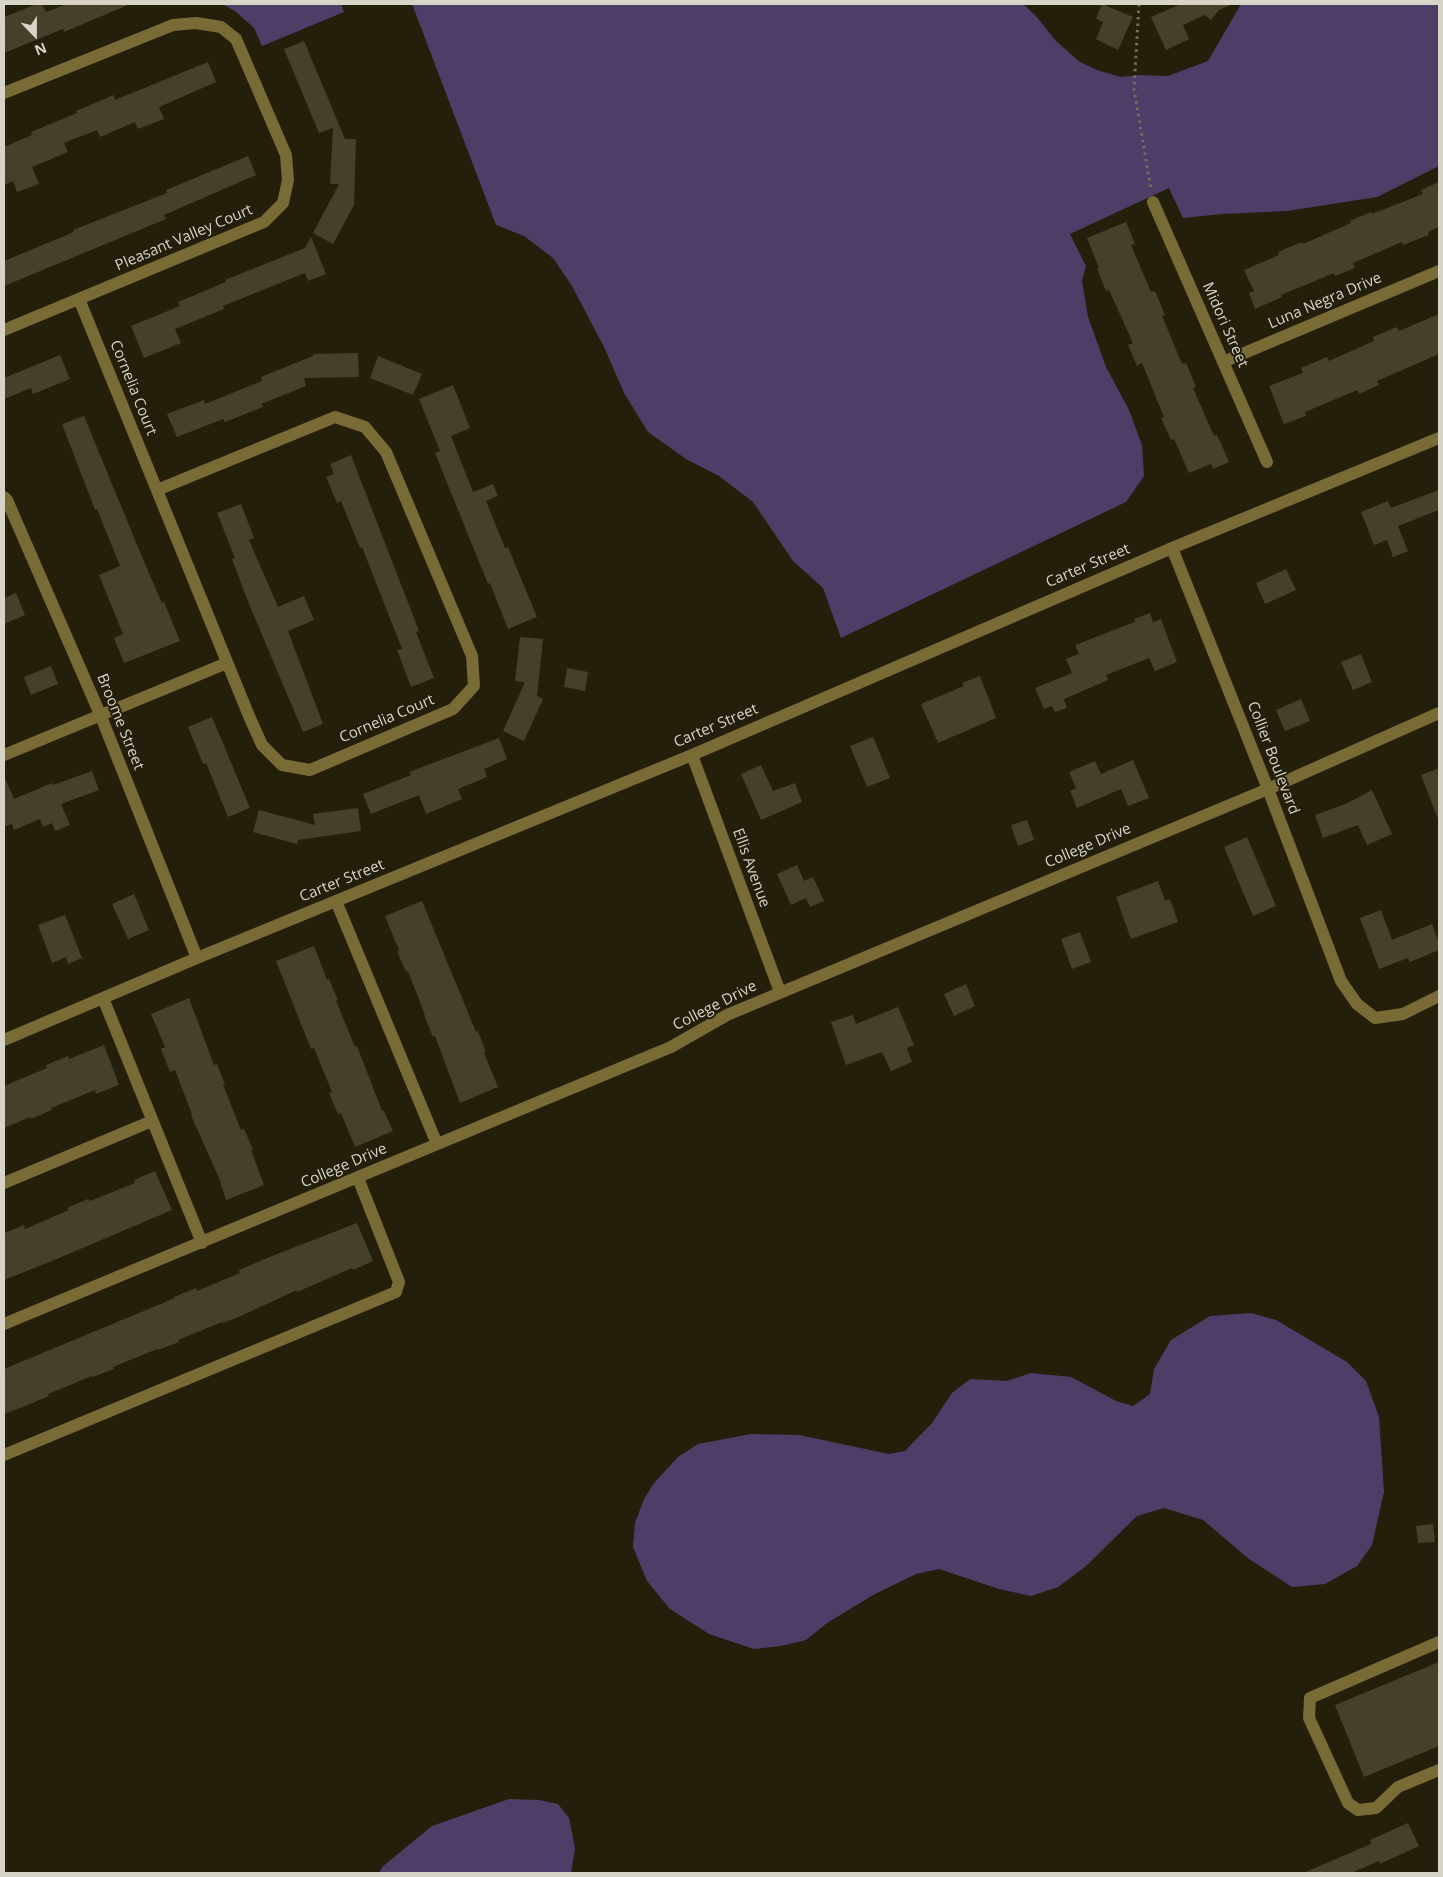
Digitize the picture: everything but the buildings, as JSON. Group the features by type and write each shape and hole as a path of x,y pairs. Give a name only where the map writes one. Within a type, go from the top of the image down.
{"street":[{"name":"Pleasant Valley Court","path":"4,94 173,25 196,23 221,27 236,39 286,154 288,180 283,203 264,222 4,330"},
{"name":"Midori Street","path":"1153,202 1267,462"},
{"name":"Luna Negra Drive","path":"1223,362 1439,271"},
{"name":"Cornelia Court","path":"79,299 227,663 262,745 282,765 310,770 453,709 474,686 472,656 386,452 365,427 335,417 157,490"},
{"name":"Carter Street","path":"4,1040 197,958 692,754 1172,548 1439,438"},
{"name":"Broome Street","path":"5,498 100,714 197,958"},
{"name":"Collier Boulevard","path":"1172,548 1268,789 1341,981 1357,1004 1374,1018 1403,1014 1439,996"},
{"path":"4,755 227,663"},
{"name":"College Drive","path":"4,1324 671,1047 727,1015 1268,789 1439,713"},
{"name":"Ellis Avenue","path":"692,754 780,992"},
{"path":"336,902 437,1144"},
{"path":"103,998 202,1242"},
{"path":"4,1182 152,1121"},
{"path":"4,1455 396,1292 399,1282 358,1178"},
{"path":"1439,1642 1310,1698 1309,1718 1348,1803 1358,1810 1376,1808 1398,1787 1439,1770"}],"path":[{"path":"1139,4 1134,89 1153,202"}],"shaded area":[{"path":"222,4 341,4 344,12 262,46 254,28 235,11"},
{"path":"412,4 1023,4 1036,16 1056,41 1080,62 1097,70 1121,77 1139,75 1168,76 1208,61 1241,4 1439,4 1439,166 1377,197 1287,211 1183,218 1169,188 1070,234 1086,266 1082,281 1088,317 1106,367 1129,410 1142,445 1144,476 1126,502 841,638 823,588 793,561 753,502 719,476 686,459 648,432 624,393 605,349 572,286 553,258 524,236 496,225"},
{"path":"1251,1313 1276,1320 1347,1362 1366,1381 1379,1417 1384,1492 1372,1545 1357,1566 1325,1584 1292,1587 1249,1559 1203,1520 1164,1508 1137,1516 1085,1567 1058,1587 1031,1596 999,1589 939,1569 916,1574 875,1594 827,1623 806,1640 781,1646 754,1649 709,1634 670,1609 647,1581 633,1547 635,1523 644,1499 654,1483 678,1457 698,1444 751,1434 799,1435 889,1454 905,1451 932,1423 952,1393 970,1379 1007,1381 1031,1373 1071,1377 1116,1401 1133,1406 1150,1394 1154,1369 1171,1340 1210,1316"},
{"path":"509,1799 539,1800 558,1804 569,1818 575,1848 571,1873 379,1873 382,1867 432,1826"}]}
